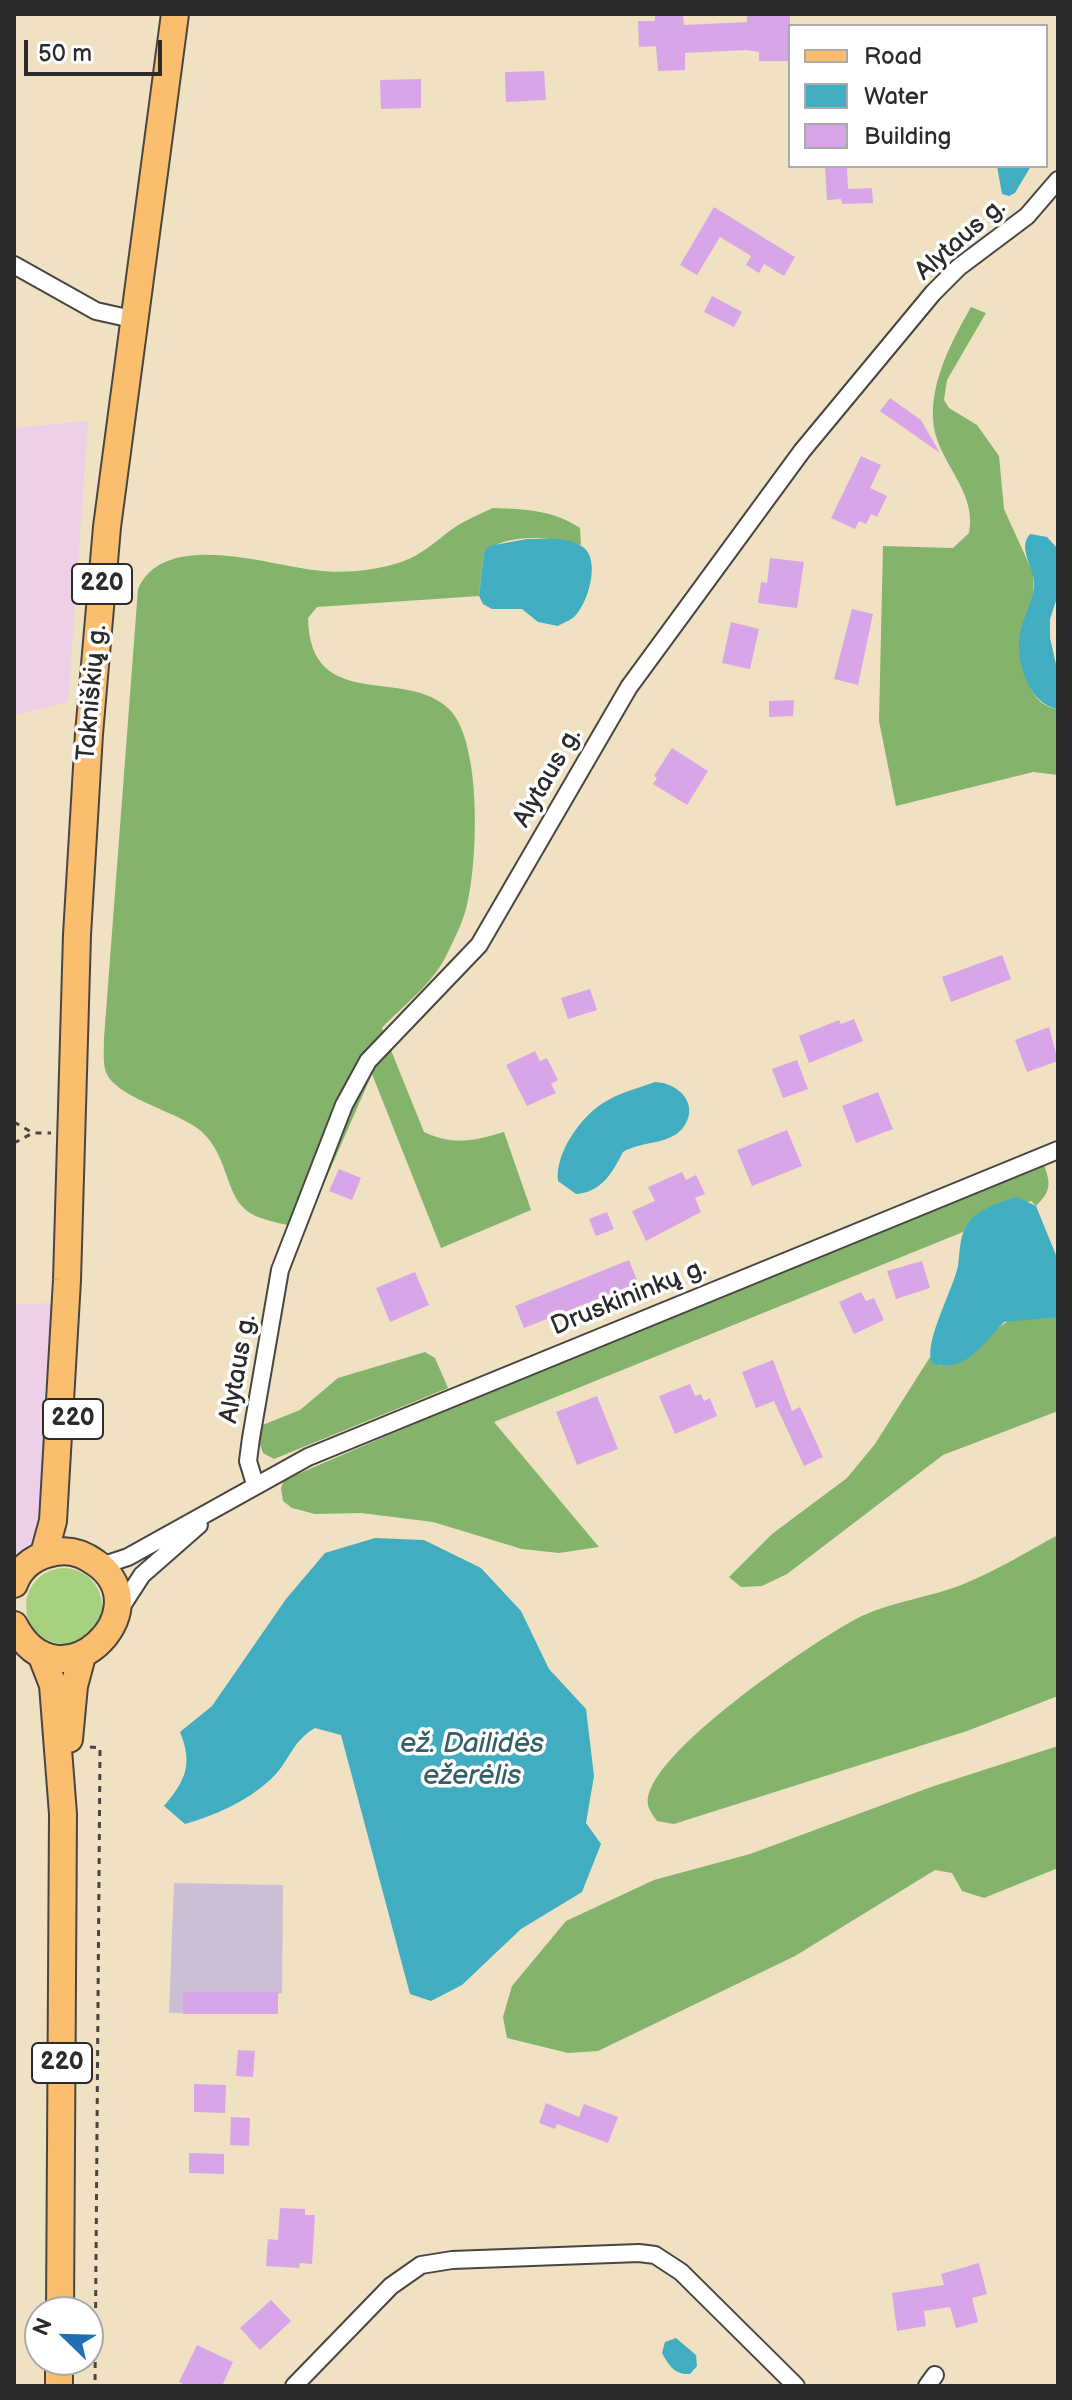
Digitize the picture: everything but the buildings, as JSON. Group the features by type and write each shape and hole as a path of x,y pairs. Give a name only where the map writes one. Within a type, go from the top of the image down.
{"main road":[{"name":"Takniškių g.","path":"67,1280 77,935 89,734 107,527 132,319 175,14"},
{"name":"220","path":"44,1554 53,1521 67,1280"},
{"name":"220","path":"67,1280 73,1397 70,1522 74,1539 112,1580 117,1598 116,1616"},
{"path":"14,1584 28,1564 44,1554 64,1551 93,1560"},
{"path":"41,1654 61,1659 82,1656 98,1647 110,1633 116,1616"},
{"name":"220","path":"14,1625 22,1640 41,1654 53,1685 63,1814"},
{"name":"220","path":"60,2296 63,1814 74,1686 82,1656"}],"street":[{"name":"Alytaus g.","path":"255,1484 248,1461 280,1270 339,1117 362,1071 479,945 629,687 802,451 933,293 959,267 1027,216 1058,180"},
{"path":"14,265 96,311 132,319"},
{"name":"Druskininkų g.","path":"224,1503 255,1484 419,1409 1058,1150"},
{"path":"93,1560 128,1557 224,1503"},
{"path":"116,1616 128,1592 142,1575 224,1503"},
{"path":"294,2386 330,2353 391,2286 421,2265 452,2260 639,2253 655,2255 681,2272 746,2340 796,2386"}],"path":[{"path":"14,1122 33,1133"},
{"path":"14,1143 33,1133 71,1132"},
{"path":"95,2386 100,1748"}],"shaded area":[{"path":"88,421 68,702 14,715 14,428"},
{"path":"56,1303 49,1516 37,1545 14,1568 14,1304"},
{"path":"174,1883 283,1885 282,1993 278,1994 278,2014 169,2013"}],"green space":[{"path":"971,307 986,313 947,380 944,400 949,408 977,425 999,456 1004,509 1033,573 1032,602 1023,639 1024,668 1037,698 1058,709 1058,775 1033,772 896,806 879,721 883,546 953,548 969,533 969,508 938,442 933,408 940,372"},
{"path":"493,508 527,510 560,517 580,528 581,545 544,538 506,541 484,552 479,596 317,607 308,618 313,648 325,667 342,678 363,684 410,690 431,697 450,710 460,726 468,749 475,804 473,861 467,905 440,966 426,985 382,1028 424,1132 464,1141 504,1132 531,1210 441,1248 372,1074 304,1229 266,1220 239,1203 216,1151 201,1131 119,1088 105,1069 104,1038 138,589 151,571 170,560 193,555 245,558 335,572 388,566 415,556 460,524"},
{"path":"1044,1165 1048,1187 1036,1206 1031,1201 970,1220 963,1232 494,1422 599,1547 559,1553 522,1549 433,1522 361,1513 315,1514 292,1508 283,1501 281,1488 284,1480 486,1393"},
{"path":"1022,1317 1058,1317 1058,1411 943,1455 787,1574 762,1586 741,1587 729,1577 772,1534 847,1478 875,1444 930,1357 940,1366 953,1364 974,1352 999,1327"},
{"path":"425,1352 435,1358 448,1388 274,1459 263,1453 257,1435 260,1426 300,1410 338,1378"},
{"path":"1058,1535 1058,1696 967,1731 674,1824 654,1818 648,1805 653,1784 672,1759 700,1731 770,1674 856,1619 966,1583"},
{"path":"64,1568 79,1571 91,1579 99,1591 102,1606 99,1621 91,1633 79,1641 64,1644 49,1641 37,1633 29,1621 26,1606 29,1591 37,1579 49,1571"},
{"path":"1058,1746 1058,1868 984,1898 962,1891 952,1873 935,1870 795,1956 598,2051 568,2053 507,2038 503,2017 512,1986 566,1921 654,1880 750,1854 931,1787"}],"water":[{"path":"997,168 1030,168 1015,193 1009,196 1002,194"},
{"path":"1030,534 1047,537 1058,549 1058,595 1050,619 1050,638 1058,673 1058,709 1040,701 1034,693 1024,674 1019,653 1023,623 1034,588 1025,547"},
{"path":"527,539 577,543 588,553 591,561 591,582 580,610 558,626 538,622 522,609 492,609 483,604 479,596 484,552 489,546"},
{"path":"655,1082 680,1091 685,1097 689,1112 682,1129 669,1138 623,1152 610,1174 593,1190 576,1194 558,1181 565,1148 586,1118 609,1099"},
{"path":"1017,1197 1036,1206 1058,1260 1058,1317 1004,1322 964,1361 944,1366 932,1363 932,1343 958,1266 965,1228 972,1218 984,1210"},
{"name":"ež. Dailidės ežerėlis","path":"375,1538 424,1540 481,1568 521,1611 549,1669 586,1709 594,1776 586,1823 601,1844 582,1892 521,1929 462,1985 431,2001 410,1994 341,1735 315,1728 300,1740 277,1773 261,1788 208,1816 185,1824 164,1806 178,1788 185,1771 186,1753 180,1732 212,1706 286,1599 325,1553"},
{"path":"676,2338 696,2355 697,2366 690,2374 673,2369 662,2353 665,2342"}]}
